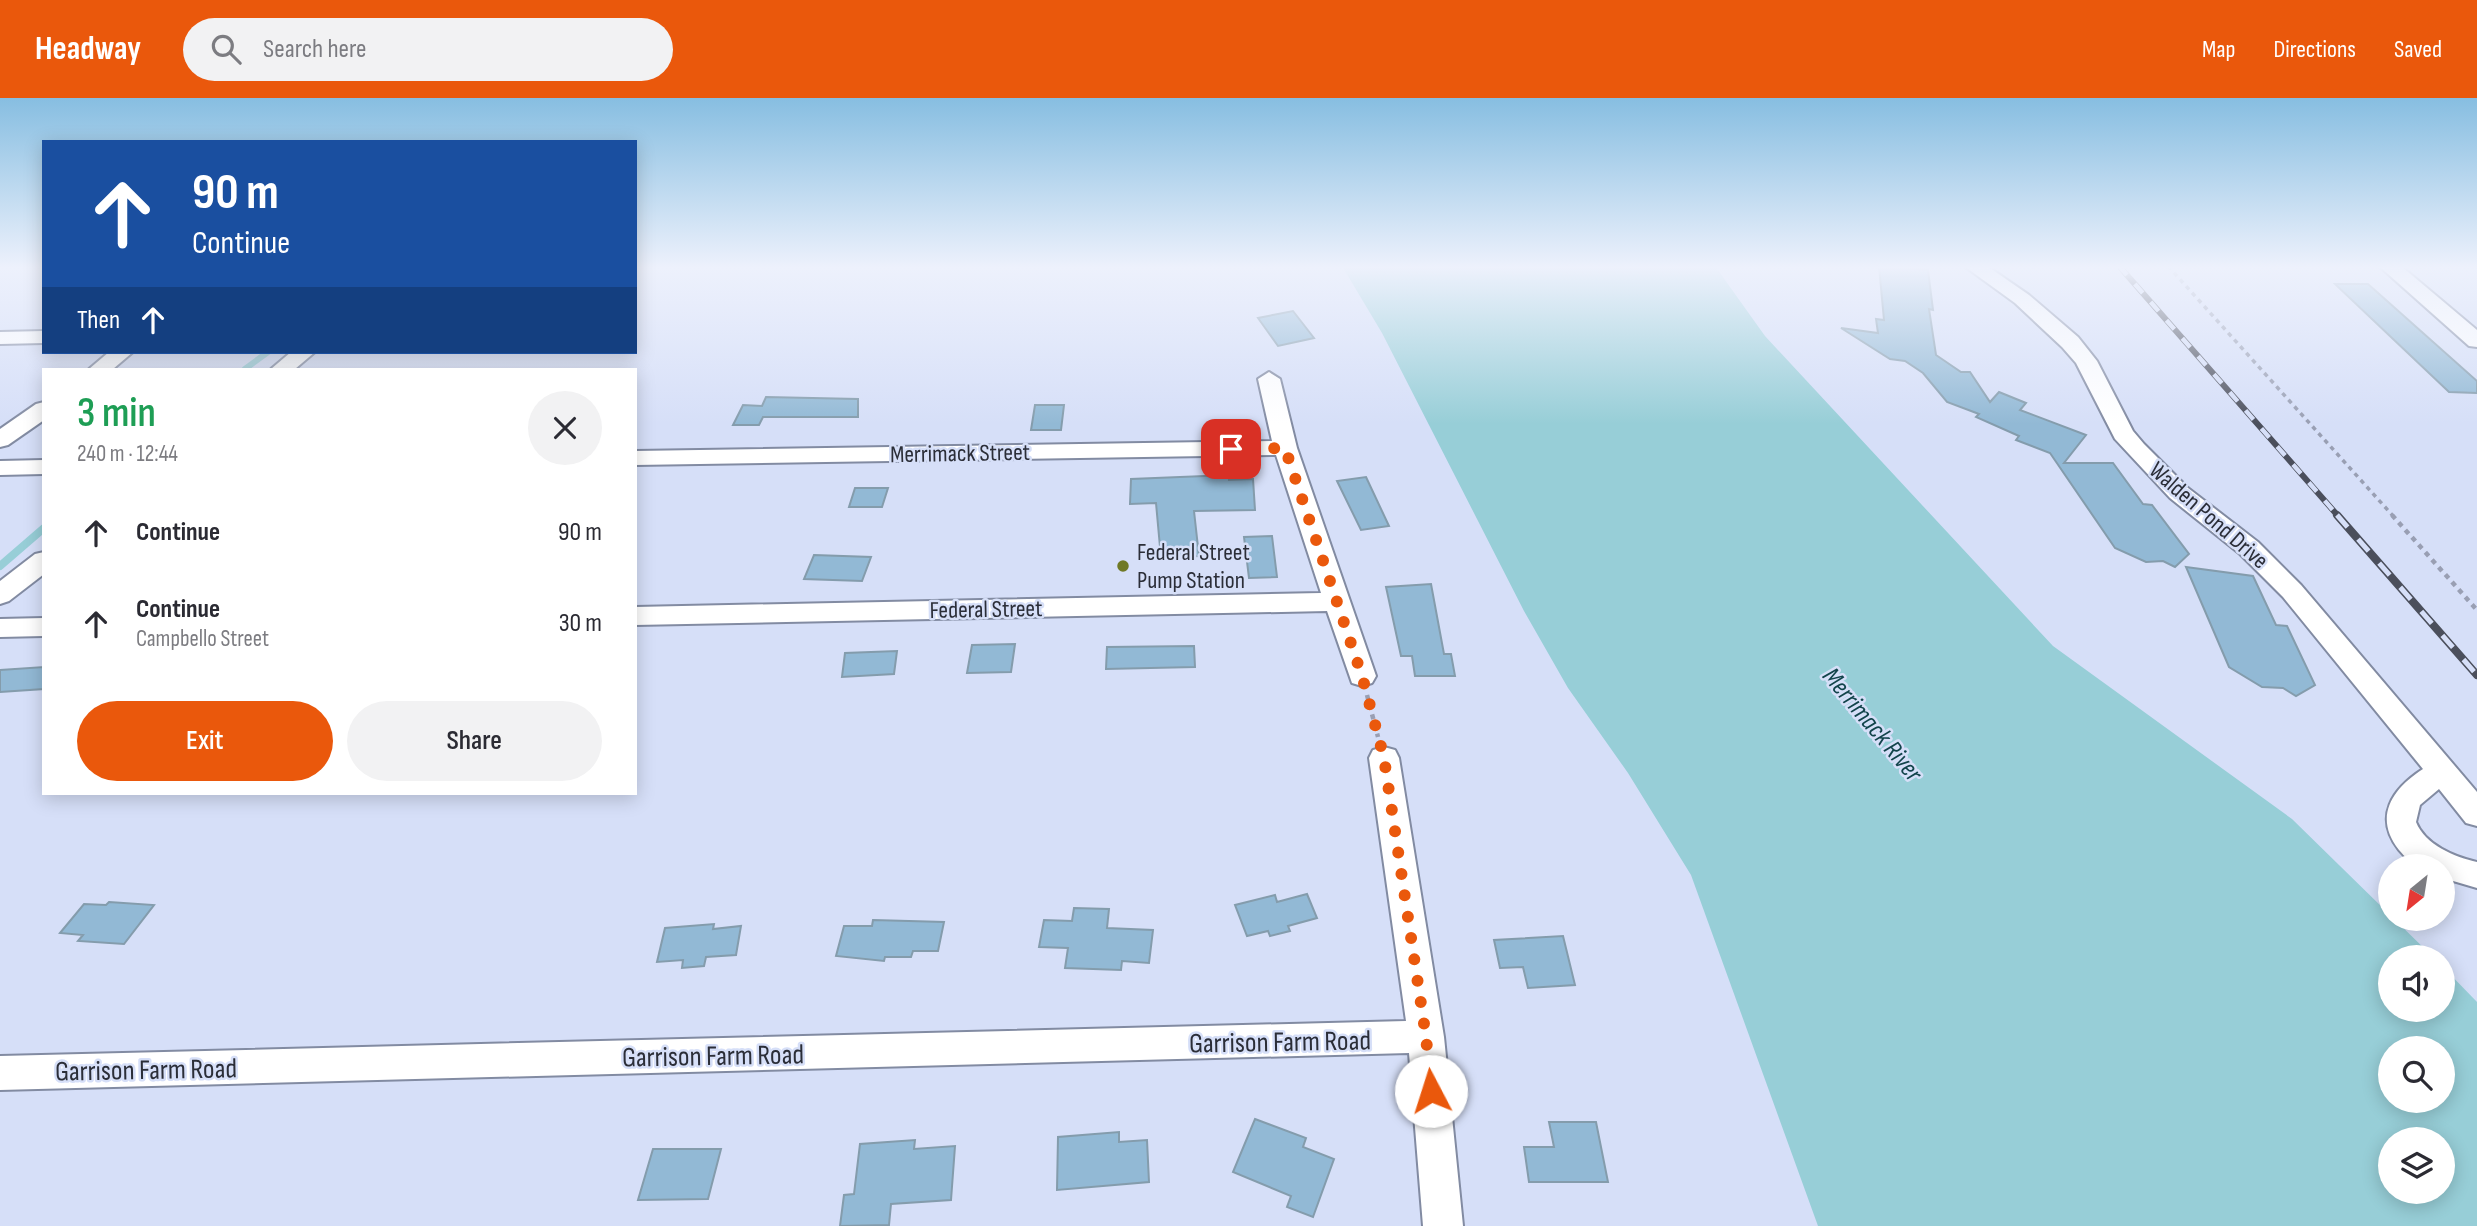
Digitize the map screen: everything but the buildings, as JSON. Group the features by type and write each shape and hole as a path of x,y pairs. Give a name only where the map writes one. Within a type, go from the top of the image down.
{"street":[{"name":"Walden Pond Drive","path":"2044,319 2086,361 2123,434 2136,449 2179,493 2249,548 2292,591 2477,814"},
{"path":"2451,319 2477,341"},
{"path":"0,338 42,337"},
{"path":"101,368 119,354"},
{"path":"283,368 301,354"},
{"path":"1269,379 1285,448 1362,676"},
{"path":"0,440 42,410"},
{"name":"Merrimack Street","path":"637,458 1285,448"},
{"path":"0,468 42,467"},
{"path":"0,595 42,562"},
{"name":"Federal Street","path":"637,616 1337,602"},
{"path":"0,628 42,627"},
{"path":"1384,758 1426,1037 1443,1226"},
{"path":"2442,772 2412,793 2403,806 2401,824 2417,848 2431,859 2449,868 2477,875"},
{"name":"Garrison Farm Road","path":"0,1073 1426,1037"}],"path":[{"path":"2215,319 2477,610"},
{"path":"1362,676 1384,758"}],"water":[{"name":"Merrimack River","path":"1373,319 1753,319 1765,336 2053,646 2292,819 2378,903 2378,931 2406,931 2421,945 2378,945 2378,1022 2455,1022 2455,979 2477,1002 2477,1226 1818,1226 1691,875 1628,773 1568,688 1524,611"}],"waterway":[{"path":"246,368 265,354"},
{"path":"0,566 42,530"}],"railway":[{"path":"2165,319 2339,517"},
{"path":"2337,515 2477,675"}],"place":[{"name":"Federal Street Pump Station","path":"1123,566"}],"route":[{"path":"1231,449 1285,448 1362,676 1384,758 1426,1037 1431,1091"}]}
